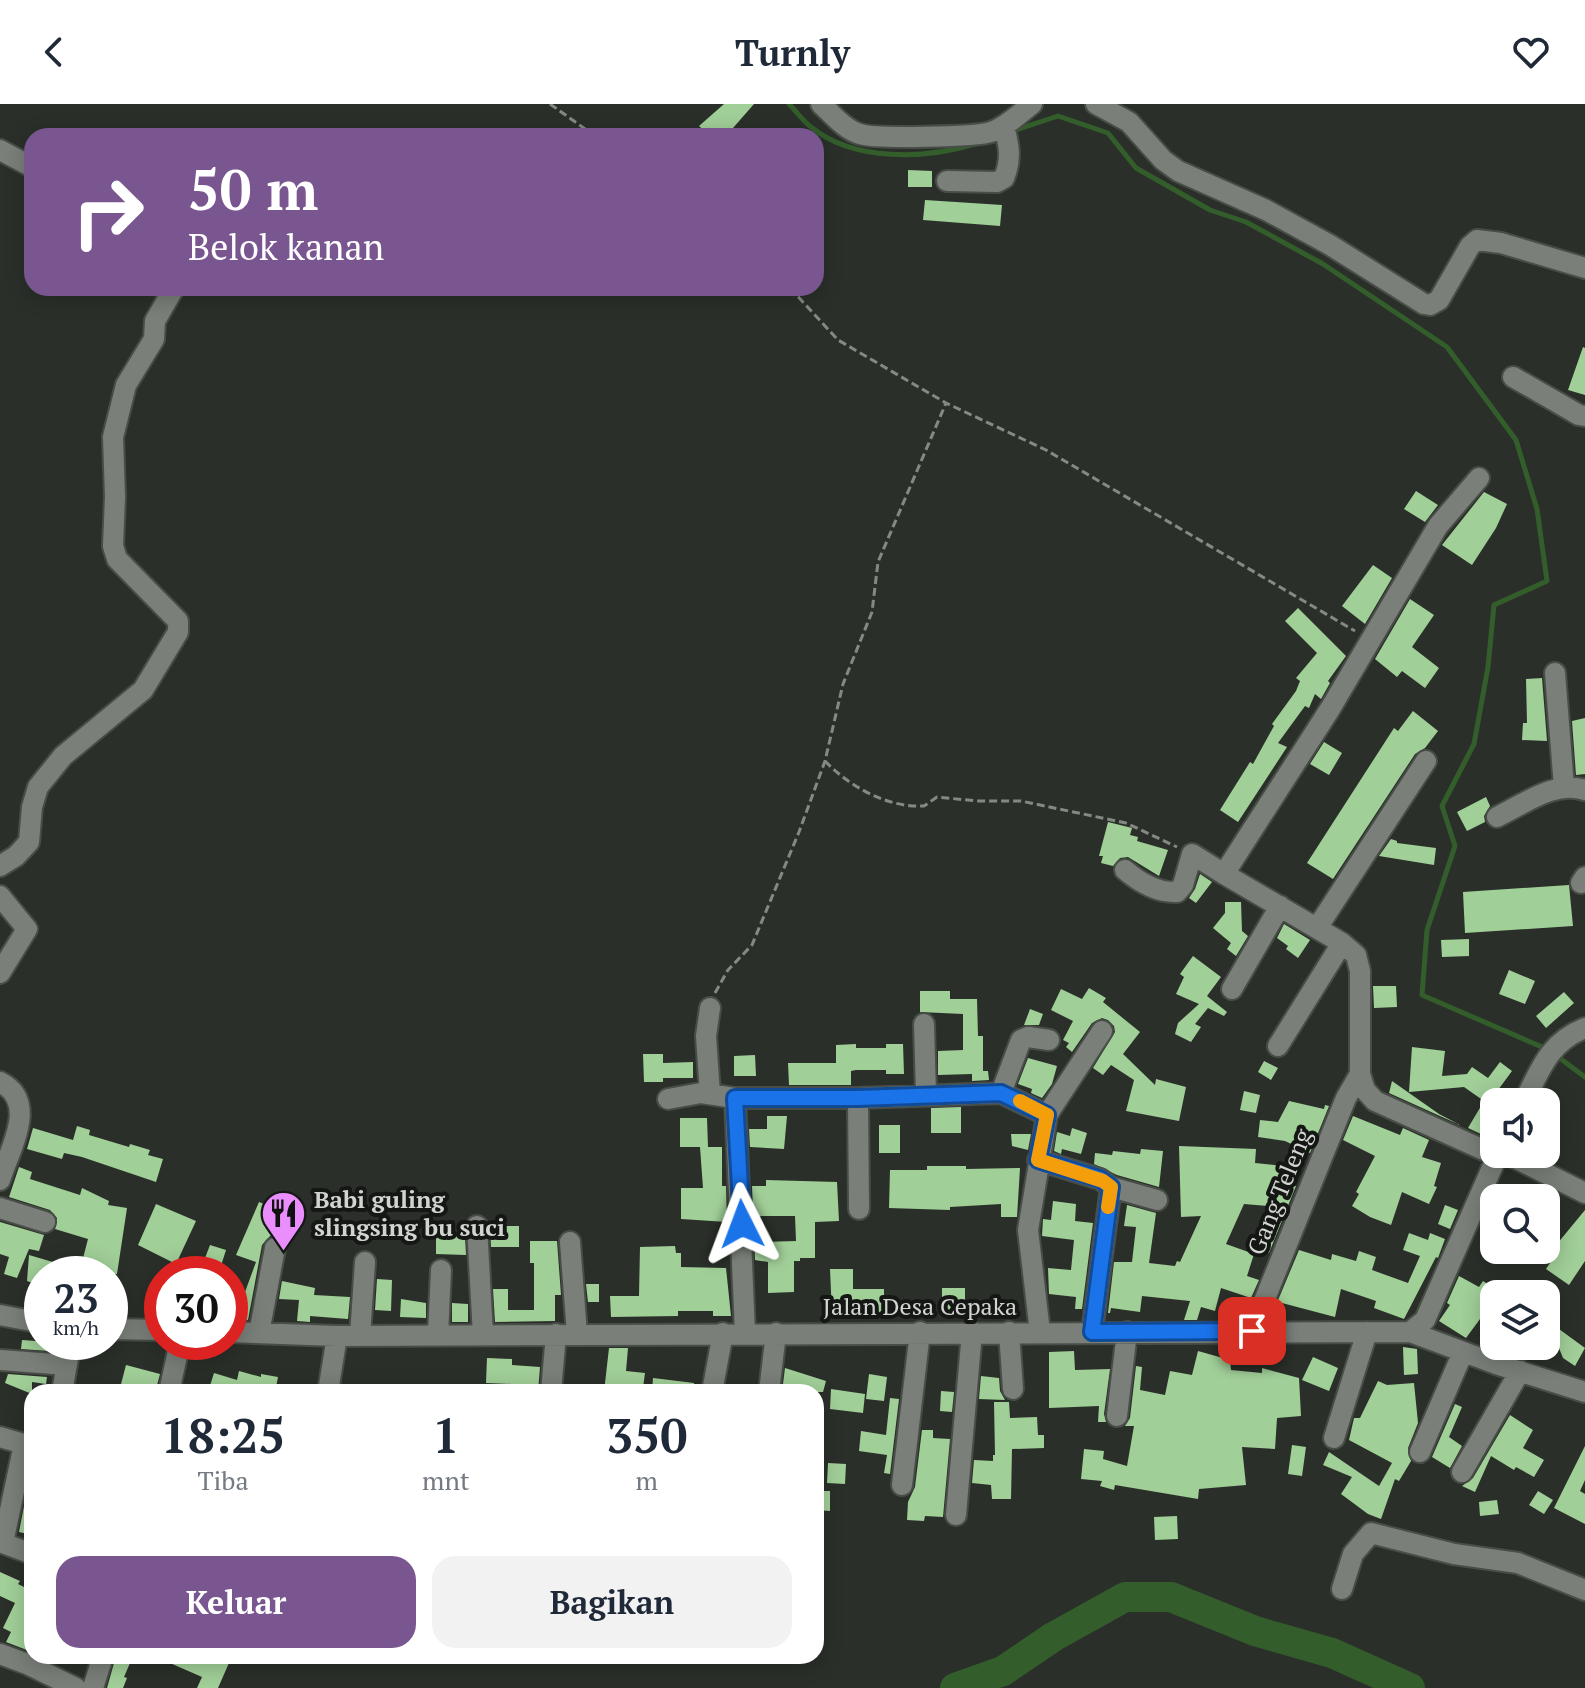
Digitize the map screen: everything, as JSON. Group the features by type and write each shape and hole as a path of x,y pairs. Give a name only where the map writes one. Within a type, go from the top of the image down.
{"street":[{"path":"821,104 850,130 866,136 971,136 1004,126 1032,104"},
{"path":"1096,104 1129,122 1163,160 1178,171 1266,210 1330,245 1424,304 1430,305 1439,300 1470,246 1477,240 1501,243 1585,268"},
{"path":"947,181 997,182 1004,178 1010,161 1010,149 1004,126"},
{"path":"0,150 24,163"},
{"path":"0,866 16,856 29,842 32,807 38,787 63,756 143,690 178,632 178,621 117,559 113,546 113,437 126,385 154,339 155,321 169,296"},
{"path":"1513,377 1585,416"},
{"path":"1224,874 1371,641 1438,526 1479,478"},
{"path":"1555,673 1564,787"},
{"path":"1317,928 1426,761"},
{"path":"1497,817 1564,787 1585,790"},
{"path":"1125,870 1151,886 1177,892 1183,885 1192,854 1342,943 1356,955 1360,971 1360,1074 1365,1090 1375,1101 1480,1146"},
{"path":"0,896 27,929 0,973"},
{"path":"1232,989 1280,906"},
{"path":"1278,1046 1342,943"},
{"path":"710,1008 706,1036 710,1094"},
{"path":"924,1024 926,1094"},
{"path":"1040,1332 1028,1230 1047,1115 1102,1031"},
{"path":"1531,1088 1547,1056 1575,1032"},
{"path":"1001,1093 1021,1040 1028,1037 1049,1040"},
{"name":"Gang Teleng","path":"1252,1331 1346,1098 1360,1074"},
{"path":"0,1082 14,1090 21,1109 0,1180"},
{"path":"668,1099 710,1094 735,1098 858,1098 1001,1093 1047,1115"},
{"path":"735,1098 745,1333"},
{"path":"858,1098 859,1209"},
{"path":"1038,1160 1157,1200"},
{"path":"1410,1332 1425,1320 1495,1168"},
{"path":"1530,1168 1585,1193"},
{"path":"1092,1332 1111,1187"},
{"path":"0,1208 45,1222"},
{"path":"477,1226 483,1335"},
{"path":"553,1384 566,1334 570,1242"},
{"path":"259,1333 275,1248"},
{"path":"360,1336 365,1262"},
{"path":"438,1335 441,1270"},
{"path":"0,1315 24,1320"},
{"path":"902,1485 920,1332"},
{"path":"956,1515 972,1332"},
{"path":"1009,1332 1013,1389"},
{"path":"1117,1416 1127,1332"},
{"path":"1334,1438 1367,1332"},
{"path":"1410,1332 1585,1392"},
{"name":"Jalan Desa Cepaka","path":"248,1333 360,1336 1410,1332"},
{"path":"713,1384 723,1333"},
{"path":"770,1384 776,1333"},
{"path":"329,1384 337,1336"},
{"path":"1420,1452 1463,1352"},
{"path":"0,1360 67,1365"},
{"path":"63,1384 68,1360"},
{"path":"171,1384 176,1360"},
{"path":"1462,1472 1520,1371"},
{"path":"0,1437 24,1443"},
{"path":"24,1459 1,1543 24,1551"},
{"path":"1342,1589 1353,1554 1371,1533 1454,1554 1518,1563 1585,1590"},
{"path":"2,1660 24,1658"},
{"path":"39,1664 76,1688"},
{"path":"93,1688 100,1664"}],"path":[{"path":"550,104 584,128"},
{"path":"797,296 838,340 946,403 1046,450 1371,641"},
{"path":"710,1008 715,990 728,970 745,955 757,936 825,761 843,684 872,612 878,562 946,403"},
{"path":"825,761 842,778 867,792 901,804 924,806 933,798 950,796 977,801 1021,801 1126,823 1192,854"}],"building":[{"path":"724,104 754,104 733,128 699,126"},
{"path":"908,170 932,171 932,187 908,187"},
{"path":"925,200 1002,205 1000,226 923,220"},
{"path":"1585,348 1585,395 1568,390"},
{"path":"1416,491 1438,505 1425,522 1404,509"},
{"path":"1484,492 1507,504 1496,528 1472,565 1442,545"},
{"path":"1373,565 1392,578 1365,624 1342,606"},
{"path":"1410,599 1434,615 1412,647 1439,668 1425,688 1402,671 1397,677 1375,659"},
{"path":"1298,608 1346,656 1328,681 1330,683 1321,699 1315,694 1309,708 1305,706 1278,743 1287,747 1238,822 1220,810 1250,762 1253,764 1274,726 1272,724 1296,691 1300,681 1296,678 1317,653 1285,621"},
{"path":"1542,678 1547,741 1522,740 1523,723 1527,723 1526,679"},
{"path":"1413,711 1438,731 1425,748 1415,754 1333,879 1307,863 1394,728 1398,731"},
{"path":"1585,718 1585,774 1576,775 1572,721"},
{"path":"1324,742 1342,753 1329,775 1310,764"},
{"path":"1486,797 1490,806 1484,816 1485,822 1467,831 1457,812"},
{"path":"1108,822 1132,828 1130,835 1138,837 1137,841 1168,850 1159,876 1128,857 1120,858 1113,866 1101,863 1103,856 1099,856"},
{"path":"1391,839 1397,843 1436,848 1434,865 1379,856"},
{"path":"1200,874 1212,882 1196,903 1189,898"},
{"path":"1569,885 1573,926 1465,933 1463,892"},
{"path":"1225,902 1241,902 1242,931 1248,936 1236,956 1227,949 1231,943 1213,928 1225,913"},
{"path":"1284,924 1310,940 1298,958 1277,938"},
{"path":"1469,939 1469,956 1442,957 1441,940"},
{"path":"1193,956 1221,977 1207,996 1227,1012 1224,1016 1208,1008 1195,1024 1201,1027 1191,1042 1175,1034 1178,1023 1199,1004 1176,994 1184,977 1180,974"},
{"path":"1509,970 1535,981 1525,1004 1499,994"},
{"path":"1373,986 1396,986 1397,1007 1374,1008"},
{"path":"1089,988 1106,998 1103,1002 1140,1032 1123,1054 1155,1085 1156,1079 1186,1087 1179,1121 1126,1111 1134,1080 1111,1065 1103,1075 1093,1068 1115,1032 1108,1020 1102,1018 1092,1023 1072,1052 1066,1047 1069,1043 1063,1040 1073,1021 1051,1010 1061,989 1082,999"},
{"path":"920,991 950,991 950,999 977,999 978,1036 983,1036 983,1071 988,1071 989,1080 972,1081 972,1074 938,1075 938,1051 963,1050 963,1014 920,1012"},
{"path":"1564,992 1574,1003 1546,1028 1536,1016"},
{"path":"1030,1009 1043,1014 1039,1025 1024,1025"},
{"path":"856,1044 856,1048 886,1048 886,1044 903,1044 904,1074 886,1074 886,1070 856,1070 851,1071 851,1085 789,1085 788,1063 836,1063 836,1045"},
{"path":"1412,1047 1445,1051 1442,1076 1467,1074 1472,1067 1488,1078 1500,1062 1512,1071 1499,1088 1480,1088 1480,1098 1464,1087 1409,1092"},
{"path":"643,1054 663,1054 663,1063 693,1062 693,1078 663,1078 663,1082 644,1082"},
{"path":"755,1055 756,1076 734,1076 734,1056"},
{"path":"1028,1058 1057,1066 1052,1084 1042,1098 1031,1093 1032,1089 1018,1084"},
{"path":"1264,1061 1278,1068 1271,1080 1258,1072"},
{"path":"1392,1081 1439,1114 1460,1125 1389,1093"},
{"path":"1244,1091 1260,1095 1256,1113 1240,1110"},
{"path":"1289,1101 1324,1109 1325,1105 1329,1106 1310,1153 1285,1141 1258,1137 1260,1120 1278,1122"},
{"path":"961,1107 961,1133 931,1133 931,1108"},
{"path":"1480,1108 1480,1134 1468,1128"},
{"path":"767,1116 787,1116 784,1149 750,1147 749,1129 767,1129"},
{"path":"1353,1116 1400,1135 1403,1128 1429,1140 1422,1157 1441,1163 1434,1186 1437,1187 1429,1204 1402,1192 1391,1225 1352,1206 1375,1156 1343,1140"},
{"path":"680,1118 707,1118 708,1147 680,1147"},
{"path":"879,1125 900,1125 900,1153 879,1153"},
{"path":"77,1126 90,1130 89,1135 150,1150 148,1155 163,1159 156,1182 82,1157 64,1153 62,1159 27,1149 33,1128 73,1140"},
{"path":"1072,1128 1087,1133 1081,1154 1062,1149 1061,1154 1054,1151 1057,1132 1070,1136"},
{"path":"1011,1134 1031,1134 1028,1150 1012,1146"},
{"path":"1179,1146 1256,1149 1255,1163 1283,1166 1285,1181 1296,1186 1269,1253 1257,1248 1268,1206 1244,1204 1226,1244 1254,1254 1247,1276 1259,1280 1251,1298 1221,1288 1215,1311 1201,1307 1197,1320 1184,1320 1190,1301 1142,1296 1140,1312 1111,1308 1108,1313 1114,1262 1132,1262 1136,1227 1124,1226 1127,1205 1156,1213 1149,1263 1175,1266 1177,1261 1180,1262 1201,1216 1181,1217"},
{"path":"700,1147 722,1147 722,1186 726,1186 727,1222 681,1219 681,1188 703,1188"},
{"path":"1141,1149 1163,1151 1159,1187 1117,1175 1094,1164 1095,1153 1140,1154"},
{"path":"927,1166 1020,1168 1017,1217 1001,1217 1001,1204 950,1207 950,1210 889,1208 890,1170 927,1170"},
{"path":"19,1167 32,1172 30,1179 80,1195 82,1188 109,1201 108,1205 127,1208 120,1256 84,1256 88,1239 55,1229 57,1218 50,1210 9,1197"},
{"path":"766,1180 837,1182 839,1221 815,1222 815,1258 794,1261 794,1292 768,1293 768,1262 755,1260 752,1186 766,1186","holes":["760,1216 795,1216 796,1241 760,1242"]},
{"path":"1053,1201 1076,1204 1075,1221 1093,1223 1082,1309 1075,1309 1076,1297 1049,1294 1048,1268 1071,1270 1074,1240 1042,1236 1043,1219 1051,1220"},
{"path":"259,1202 287,1213 278,1235 270,1236 262,1245 248,1320 248,1284 256,1262 248,1259 248,1256 236,1255"},
{"path":"156,1204 196,1221 180,1256 160,1256 138,1245"},
{"path":"1445,1205 1458,1210 1450,1229 1438,1224"},
{"path":"1585,1210 1585,1261 1569,1285 1546,1269 1549,1264 1560,1264 1560,1240"},
{"path":"0,1222 44,1235 39,1251 29,1249 24,1256 17,1278 4,1274 9,1257 0,1254"},
{"path":"490,1226 519,1226 519,1247 491,1247"},
{"path":"1409,1233 1428,1240 1430,1233 1445,1239 1438,1258 1404,1319 1374,1308 1376,1301 1341,1289 1335,1317 1282,1303 1281,1306 1276,1305 1299,1250 1331,1260 1332,1254 1356,1261 1359,1251 1376,1257 1372,1270 1408,1283 1420,1256 1403,1250"},
{"path":"436,1235 465,1236 466,1255 436,1254"},
{"path":"530,1241 557,1241 561,1295 555,1295 555,1321 495,1322 493,1289 508,1289 508,1310 534,1310 534,1263 530,1263"},
{"path":"210,1245 226,1250 224,1256 206,1256"},
{"path":"675,1246 676,1253 681,1253 681,1267 726,1268 731,1316 713,1316 713,1311 678,1311 678,1316 611,1317 610,1296 639,1296 640,1247"},
{"path":"830,1269 853,1269 853,1289 884,1289 884,1314 832,1314"},
{"path":"1459,1276 1480,1286 1480,1319 1466,1338 1439,1321 1450,1305 1447,1303"},
{"path":"377,1279 392,1280 391,1311 375,1310"},
{"path":"282,1281 315,1288 314,1295 350,1297 348,1319 310,1316 310,1322 297,1321 299,1300 279,1299"},
{"path":"586,1284 599,1284 599,1302 588,1302"},
{"path":"942,1288 965,1288 965,1310 942,1310"},
{"path":"401,1299 426,1303 426,1318 400,1317"},
{"path":"452,1303 468,1304 468,1322 452,1322"},
{"path":"1560,1330 1585,1348 1575,1366 1563,1358"},
{"path":"1403,1347 1417,1349 1418,1374 1404,1375"},
{"path":"609,1348 628,1348 626,1371 645,1373 644,1384 605,1384"},
{"path":"1074,1351 1075,1370 1110,1369 1104,1414 1106,1422 1098,1422 1099,1406 1049,1408 1049,1352"},
{"path":"1198,1351 1230,1360 1231,1370 1262,1373 1262,1368 1299,1378 1301,1416 1277,1418 1275,1449 1242,1447 1246,1485 1199,1489 1198,1499 1115,1485 1114,1490 1100,1486 1102,1481 1081,1479 1084,1449 1104,1451 1103,1459 1127,1466 1134,1426 1125,1426 1130,1418 1136,1366 1142,1367 1140,1390 1165,1395 1170,1371 1192,1375"},
{"path":"1313,1357 1338,1368 1329,1391 1302,1380"},
{"path":"487,1358 512,1359 512,1365 540,1367 539,1384 486,1383"},
{"path":"126,1365 160,1374 157,1384 121,1384"},
{"path":"785,1368 826,1381 824,1388 824,1384 783,1384"},
{"path":"239,1371 261,1377 261,1374 278,1377 277,1384 211,1384 214,1373 237,1380"},
{"path":"8,1374 47,1377 46,1384 24,1384 24,1391 5,1383"},
{"path":"869,1374 887,1377 884,1401 866,1399"},
{"path":"981,1376 999,1378 1000,1391 1005,1400 979,1399"},
{"path":"653,1378 694,1383 694,1384 653,1384"},
{"path":"1378,1381 1387,1385 1414,1383 1418,1423 1408,1448 1411,1461 1399,1481 1395,1479 1381,1519 1368,1514 1341,1494 1352,1477 1323,1465 1329,1452 1379,1486 1392,1463 1349,1440 1354,1418 1360,1418"},
{"path":"831,1389 865,1394 863,1413 830,1409"},
{"path":"941,1391 954,1392 952,1412 940,1411"},
{"path":"890,1398 899,1399 890,1474 884,1473 887,1455 859,1451 861,1431 886,1435"},
{"path":"994,1402 1009,1402 1010,1418 1037,1417 1038,1435 1044,1435 1044,1448 1012,1449 1011,1499 992,1499 991,1485 972,1483 974,1460 993,1461 995,1455"},
{"path":"1455,1404 1462,1407 1449,1437 1462,1446 1450,1468 1432,1457"},
{"path":"1510,1415 1533,1430 1523,1448 1544,1460 1534,1477 1516,1467 1514,1470 1491,1456 1475,1492 1462,1486 1473,1478"},
{"path":"922,1430 933,1430 933,1438 950,1439 943,1517 925,1516 924,1521 907,1520 908,1502 915,1487"},
{"path":"1292,1445 1306,1447 1302,1476 1288,1474"},
{"path":"1585,1446 1585,1480 1580,1491 1585,1494 1585,1524 1554,1508"},
{"path":"828,1463 846,1464 845,1484 827,1483"},
{"path":"824,1491 830,1491 830,1511 824,1511"},
{"path":"1538,1491 1553,1500 1544,1514 1529,1505"},
{"path":"1497,1500 1499,1514 1480,1516 1479,1502"},
{"path":"24,1506 24,1533 19,1532"},
{"path":"1177,1516 1178,1539 1155,1540 1154,1517"},
{"path":"0,1572 20,1581 18,1584 24,1587 24,1649 6,1642 11,1632 3,1628 15,1603 0,1596"},
{"path":"114,1664 130,1664 123,1688 107,1688"},
{"path":"172,1664 228,1664 218,1688 197,1688 202,1677"}],"waterway":[{"path":"789,104 813,128"},
{"path":"1016,130 1058,116 1108,133 1136,168 1210,210 1246,222 1323,264 1447,347 1516,440 1537,509 1547,581 1494,605 1488,667 1474,744 1442,806 1455,846 1427,930 1422,995 1549,1050"},
{"path":"824,135 848,147 890,154 934,153 975,144"},
{"path":"1557,1056 1585,1077"},
{"path":"955,1688 1003,1671 1053,1637 1125,1597 1171,1597 1255,1631 1332,1653 1410,1688"}],"slow traffic":[{"path":"1020,1101 1047,1115 1038,1160 1103,1181 1111,1187 1108,1207"}],"place":[{"name":"Babi guling slingsing bu suci","path":"283,1253"}],"route":[{"path":"742,1224 735,1098 1001,1093 1047,1115 1038,1160 1100,1179 1111,1187 1092,1332 1252,1331"}]}
